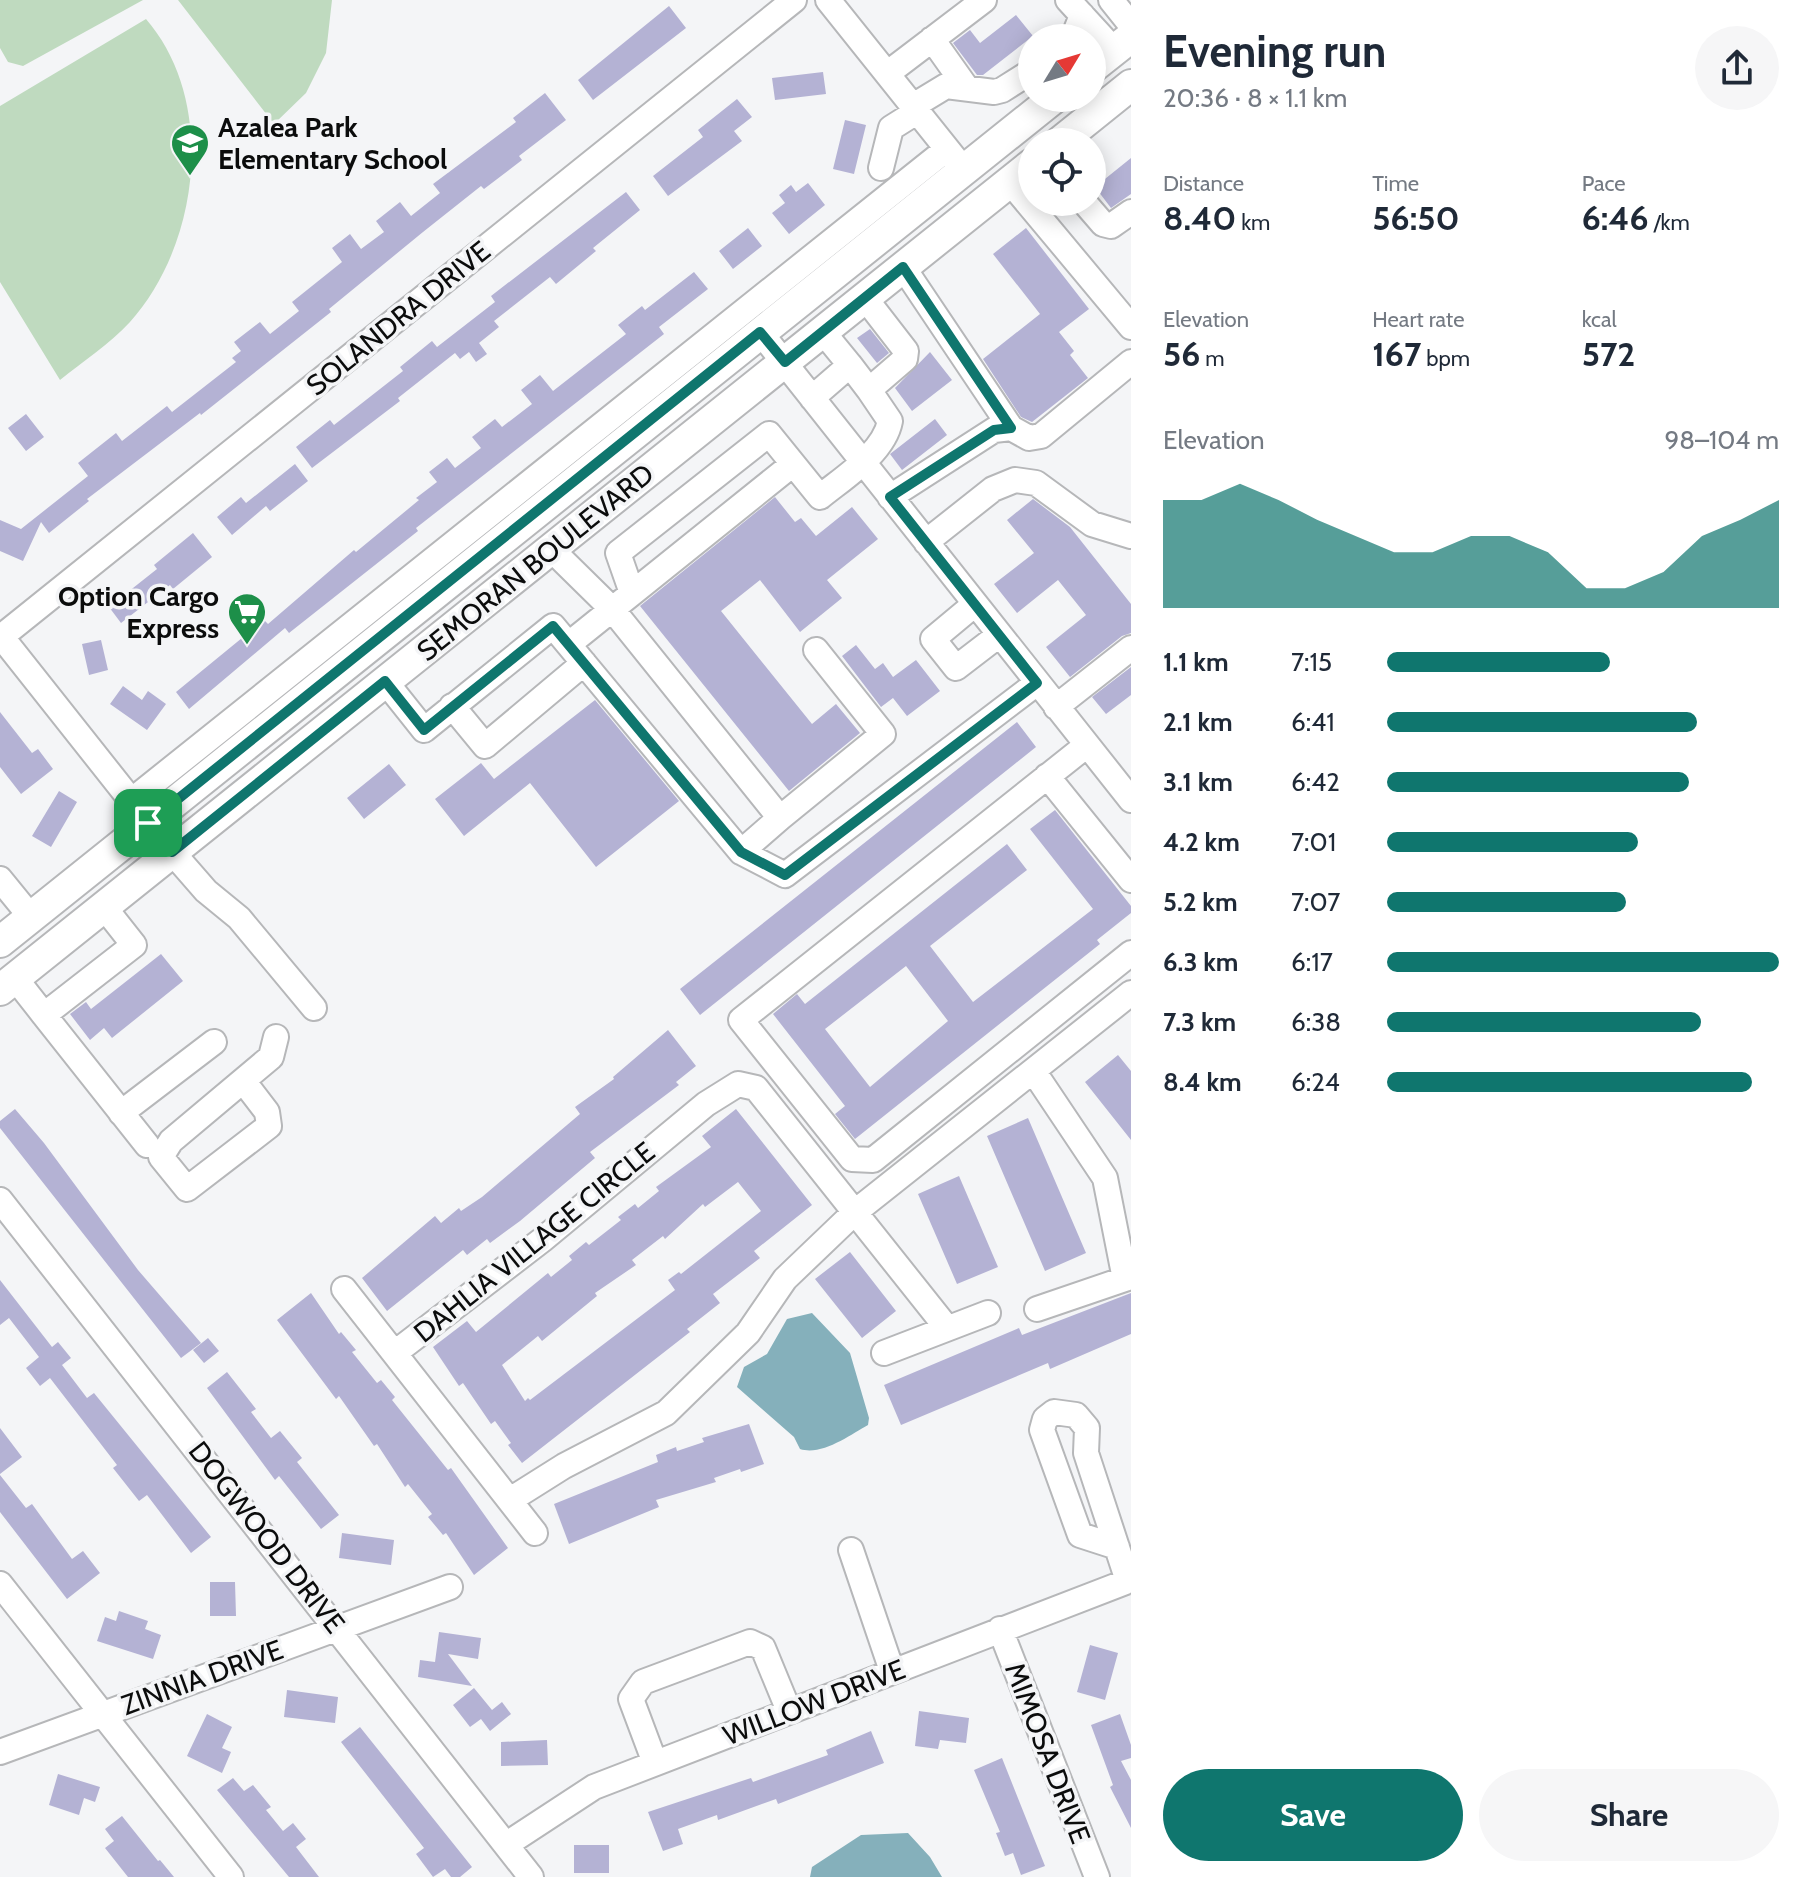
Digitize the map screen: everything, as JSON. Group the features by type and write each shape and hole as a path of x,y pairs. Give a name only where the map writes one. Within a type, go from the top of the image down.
{"main road":[{"path":"1084,128 1131,85"},
{"name":"SEMORAN BOULEVARD","path":"0,942 31,917 140,812 760,332 956,159 1032,112"},
{"name":"SEMORAN BOULEVARD","path":"8,984 865,298 911,279 1018,176"}],"street":[{"name":"SOLANDRA DRIVE","path":"1,636 794,0"},
{"path":"140,812 956,159 828,0"},
{"path":"888,73 984,0"},
{"path":"1111,0 1131,25"},
{"path":"1075,7 1112,52"},
{"path":"932,39 966,87"},
{"path":"881,168 891,128 946,86 994,92 1018,81"},
{"path":"1096,216 1103,224 1111,226 1131,212"},
{"path":"1038,216 1131,327"},
{"path":"911,279 1011,428 1029,438 1041,436 1131,362"},
{"path":"865,298 906,351 905,359 869,390"},
{"path":"760,332 1131,800"},
{"path":"632,593 618,553 769,434 820,497 863,462 888,430 890,421 823,332"},
{"path":"812,398 850,365"},
{"path":"890,497 994,430 1011,428"},
{"path":"452,706 485,746 576,654 612,609 793,464"},
{"path":"926,542 993,489 1015,480 1036,483 1092,524 1131,536"},
{"path":"551,549 612,609 780,818"},
{"path":"975,604 933,639 956,668 999,635"},
{"path":"385,681 424,730 553,626 741,852 785,875 1037,683"},
{"path":"1,636 172,852 206,891 239,918 314,1008"},
{"path":"1056,707 1131,648"},
{"path":"741,852 883,734 816,650"},
{"path":"1087,745 741,1020 852,1159 873,1160 1131,953"},
{"path":"1047,776 1131,880"},
{"path":"0,879 31,917"},
{"path":"44,1015 134,945 104,907"},
{"path":"8,984 44,1015 147,1145"},
{"path":"510,1500 564,1466 666,1413 748,1333 785,1279 855,1212 1131,993"},
{"path":"244,1082 267,1112 269,1126 187,1189 161,1157 171,1141 271,1057 276,1037"},
{"path":"121,1113 214,1042"},
{"path":"1034,1072 1105,1178 1125,1279 1037,1309"},
{"name":"DAHLIA VILLAGE CIRCLE","path":"535,1533 396,1352 542,1240 706,1104 738,1084 756,1088 855,1212"},
{"name":"DOGWOOD DRIVE","path":"0,1200 338,1627 531,1877"},
{"path":"855,1212 947,1328"},
{"path":"344,1289 396,1352"},
{"path":"884,1353 988,1313"},
{"path":"1117,1547 1080,1535 1042,1430 1045,1419 1054,1412 1076,1415 1087,1428 1086,1453 1130,1580"},
{"path":"851,1550 892,1671"},
{"name":"WILLOW DRIVE","path":"507,1844 594,1787 1130,1580"},
{"path":"0,1584 231,1877"},
{"name":"ZINNIA DRIVE","path":"0,1752 450,1587"},
{"name":"MIMOSA DRIVE","path":"1000,1629 1097,1877"},
{"path":"655,1763 631,1699 643,1682 750,1642 763,1648 789,1711"}],"green space":[{"path":"0,0 143,0 23,66 8,62 0,48"},
{"path":"178,0 332,0 326,53 306,93 274,124"},
{"path":"146,19 169,52 183,90 191,130 191,172 185,213 172,253 154,290 130,322 60,380 0,282 0,106"}],"water":[{"path":"812,1313 850,1353 869,1418 868,1425 817,1450 800,1449 794,1437 737,1387 744,1367 767,1354 787,1319"},
{"path":"908,1833 930,1857 942,1877 810,1877 812,1867 861,1835"}],"building":[{"path":"669,6 686,28 593,100 578,80"},
{"path":"1016,15 1023,24 1018,24 1018,48 983,75 977,75 953,43 970,30 980,43"},
{"path":"823,72 826,94 775,100 772,78"},
{"path":"545,93 566,120 519,156 522,160 484,189 481,186 329,309 331,312 201,415 87,499 89,501 49,533 41,522 23,561 0,551 0,520 21,529 88,476 78,463 116,433 122,441 167,406 172,412 236,362 232,358 241,351 234,342 260,322 270,334 299,311 292,302 342,262 332,248 350,234 361,249 384,232 376,221 400,202 411,216 440,193 433,184 516,122 513,118"},
{"path":"737,99 752,117 734,131 742,141 668,196 653,176 703,137 698,130"},
{"path":"845,120 866,125 854,174 833,169"},
{"path":"1131,158 1131,194 1111,208 1106,201 1106,178"},
{"path":"808,183 825,205 789,234 772,213 785,203 779,195 791,185 796,192"},
{"path":"626,192 640,210 593,248 596,251 556,284 550,277 494,321 499,327 479,343 487,354 476,362 469,352 460,359 455,353 398,398 400,401 312,468 296,447 330,420 334,425 403,371 400,367 432,341 437,347 495,302 491,296"},
{"path":"748,228 762,246 733,269 719,251"},
{"path":"1026,228 1089,309 1059,332 1074,351 1070,355 1088,378 1032,422 1021,417 983,359 1040,314 993,254"},
{"path":"694,272 708,289 659,327 664,334 416,528 418,531 289,633 285,628 189,709 176,692 264,620 268,624 354,550 356,552 419,500 416,498 437,482 429,472 447,458 455,468 481,448 472,437 495,419 502,427 532,404 521,390 540,375 553,391 626,334 618,325 642,306 645,310"},
{"path":"870,329 889,353 877,363 857,338"},
{"path":"930,352 952,380 912,411 895,388"},
{"path":"26,414 44,437 26,451 8,428"},
{"path":"935,419 947,435 902,470 890,454"},
{"path":"295,464 308,481 270,511 266,506 232,535 217,517 241,497 246,503"},
{"path":"775,497 795,522 801,518 816,536 852,507 878,539 827,580 842,598 800,632 760,580 721,611 812,724 836,704 860,733 789,791 640,606"},
{"path":"1033,499 1070,527 1131,604 1131,633 1122,636 1070,677 1046,647 1086,615 1058,580 1017,613 994,584 1034,553 1007,520"},
{"path":"193,533 212,557 173,589 170,585 121,623 109,607 157,569 154,565"},
{"path":"101,640 108,670 89,675 82,644"},
{"path":"856,645 875,669 883,663 893,677 916,660 940,691 907,716 893,698 881,707 842,656"},
{"path":"1131,667 1131,695 1106,714 1092,697"},
{"path":"123,686 142,700 148,691 166,704 147,730 110,704"},
{"path":"595,700 679,801 596,867 530,783 464,836 435,799 481,763 494,779"},
{"path":"0,712 32,753 38,749 53,769 21,794 0,767"},
{"path":"1017,722 1036,747 700,1015 680,989"},
{"path":"389,764 406,785 364,819 347,798"},
{"path":"59,791 77,802 51,847 32,836"},
{"path":"1055,810 1131,906 1131,913 1097,940 1100,944 855,1139 835,1114 845,1106 773,1014 797,994 805,1004 1007,844 1027,870 930,946 973,1002 1093,909 1030,829","holes":["906,966 948,1021 870,1087 825,1029"]},
{"path":"161,954 183,981 112,1038 104,1028 90,1040 70,1014 86,1002 91,1009"},
{"path":"668,1030 696,1066 676,1082 679,1085 590,1152 595,1158 520,1221 490,1243 487,1239 467,1255 463,1250 387,1311 362,1278 435,1216 441,1223 459,1208 461,1211 482,1197 580,1114 575,1107 614,1079"},
{"path":"1118,1055 1131,1071 1131,1140 1085,1082"},
{"path":"15,1109 44,1143 138,1270 201,1343 181,1358 0,1128 0,1121"},
{"path":"736,1109 812,1205 754,1251 760,1258 713,1294 720,1303 687,1329 690,1332 522,1463 495,1421 491,1424 463,1383 459,1386 433,1347 467,1321 476,1332 548,1273 551,1277 572,1260 569,1256 586,1242 589,1245 621,1220 618,1217 635,1204 638,1208 659,1191 656,1187 711,1147 702,1136","holes":["738,1182 761,1211 681,1274 679,1272 668,1280 675,1290 525,1401 502,1365 538,1336 542,1341 597,1296 595,1293 636,1265 632,1260 663,1236 665,1239 703,1204 705,1207"]},
{"path":"1028,1118 1086,1253 1045,1271 987,1136"},
{"path":"959,1176 998,1267 957,1284 918,1194"},
{"path":"850,1252 896,1311 862,1338 815,1279"},
{"path":"0,1280 52,1347 58,1342 71,1358 62,1365 87,1398 94,1393 211,1537 191,1553 147,1495 139,1501 113,1468 117,1465 50,1378 40,1386 26,1368 39,1357 9,1318 0,1325"},
{"path":"311,1293 339,1334 341,1332 356,1350 352,1352 377,1383 381,1380 395,1397 392,1400 448,1470 451,1468 508,1548 474,1575 446,1533 443,1535 428,1517 432,1514 408,1484 405,1487 377,1444 374,1446 339,1396 336,1399 277,1320"},
{"path":"1131,1293 1131,1334 1050,1369 1048,1363 901,1425 884,1385 1019,1328 1022,1335"},
{"path":"208,1338 219,1351 204,1363 193,1350"},
{"path":"227,1372 256,1409 251,1412 271,1438 280,1431 302,1458 297,1462 339,1515 321,1529 279,1476 275,1480 207,1388"},
{"path":"749,1424 764,1464 741,1472 740,1469 714,1478 716,1482 656,1500 659,1507 569,1544 554,1504 658,1462 656,1455 676,1447 677,1451 704,1442 702,1438"},
{"path":"0,1428 22,1457 0,1474"},
{"path":"0,1475 26,1508 32,1504 72,1559 83,1551 100,1573 67,1599 0,1512"},
{"path":"342,1533 394,1540 391,1565 339,1558"},
{"path":"210,1582 235,1582 236,1616 210,1616"},
{"path":"119,1611 148,1621 145,1629 161,1635 153,1659 97,1641 105,1617 116,1621"},
{"path":"439,1632 481,1638 478,1659 448,1654 472,1686 418,1677 420,1660 435,1662"},
{"path":"1090,1645 1118,1653 1105,1700 1077,1692"},
{"path":"474,1688 492,1710 502,1702 511,1714 490,1731 481,1719 470,1727 453,1705"},
{"path":"287,1690 338,1697 335,1723 284,1717"},
{"path":"919,1711 969,1718 966,1743 940,1740 938,1749 915,1746"},
{"path":"207,1714 232,1727 222,1748 231,1752 222,1773 187,1756"},
{"path":"1120,1714 1131,1745 1131,1758 1121,1761 1131,1780 1131,1828 1110,1787 1113,1785 1091,1725"},
{"path":"360,1727 472,1867 460,1877 451,1877 445,1869 433,1877 416,1854 424,1848 341,1742"},
{"path":"871,1731 884,1763 778,1804 776,1799 718,1820 717,1815 678,1829 683,1844 663,1851 648,1812 751,1778 753,1782 828,1755 826,1750"},
{"path":"547,1740 548,1765 501,1766 501,1742"},
{"path":"1002,1758 1045,1866 1021,1875 1013,1853 1005,1856 996,1833 1000,1832 974,1770"},
{"path":"58,1774 100,1787 95,1802 84,1798 79,1815 49,1805"},
{"path":"233,1778 244,1791 253,1785 271,1807 266,1810 283,1831 293,1823 306,1839 296,1847 319,1877 289,1877 217,1790"},
{"path":"122,1816 174,1877 128,1877 105,1848 114,1841 105,1829"},
{"path":"574,1845 609,1845 609,1873 574,1873"}],"place":[{"name":"Azalea Park Elementary School","path":"190,177"},
{"name":"Option Cargo Express","path":"247,646"}],"route":[{"path":"903,267 1011,428 994,430 890,497 1037,683 785,875 741,852 553,626 424,730 385,681 172,852 148,823 760,332 785,362 903,267"}]}
